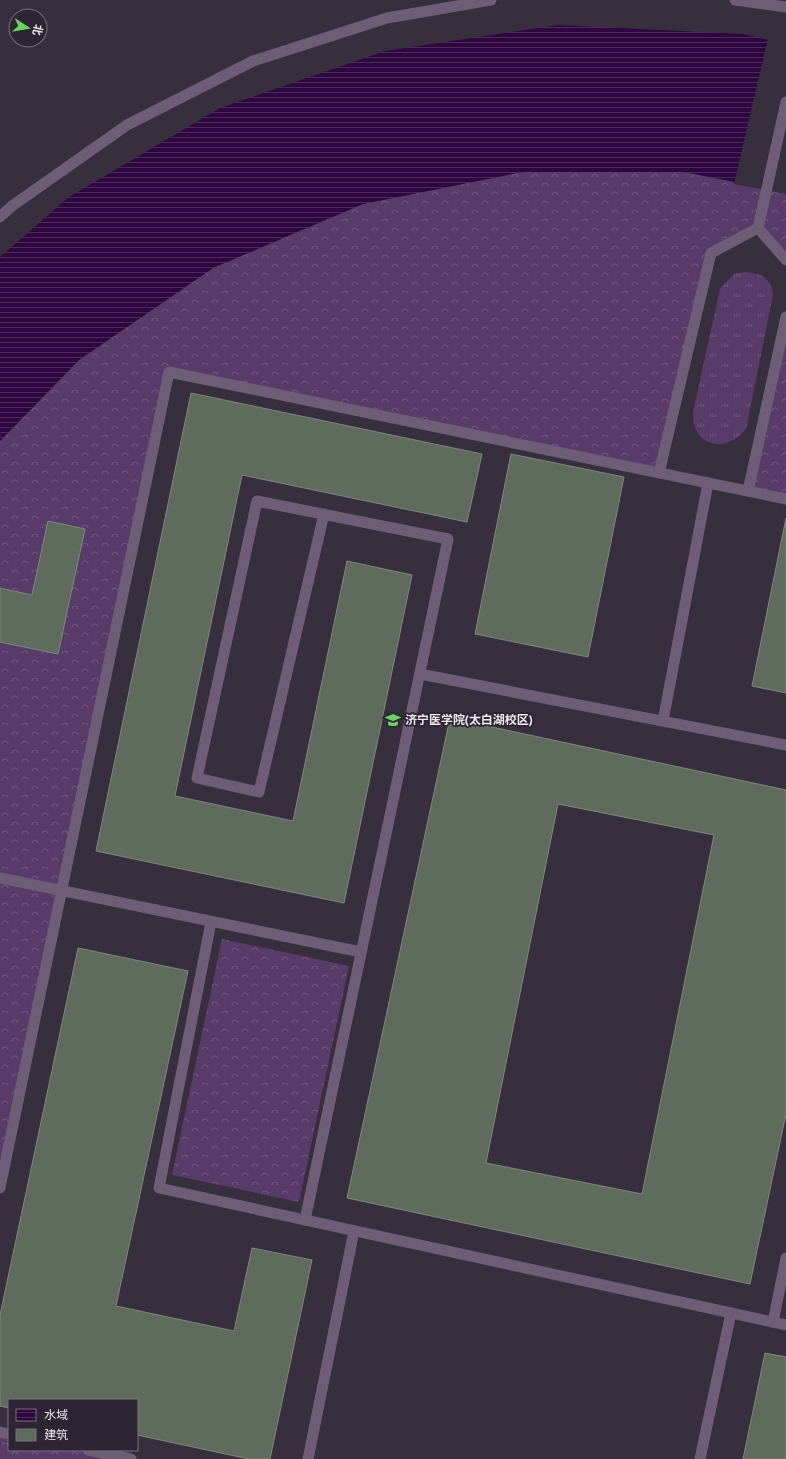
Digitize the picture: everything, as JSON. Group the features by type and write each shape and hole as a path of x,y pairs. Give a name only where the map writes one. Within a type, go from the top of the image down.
{"lane":[{"path":"0,217 12,206 127,125 254,61 388,18 491,0"},
{"path":"735,0 786,7"},
{"path":"659,473 711,253 758,228 786,102"},
{"path":"758,228 786,260"},
{"path":"748,491 786,317"},
{"path":"0,1188 169,372 786,499"},
{"path":"663,721 708,483"},
{"path":"305,1220 448,539 324,514 258,501 197,778 259,792 324,514"},
{"path":"420,674 786,745"},
{"path":"0,878 361,952"},
{"path":"211,922 159,1188 786,1325"},
{"path":"308,1459 354,1231"},
{"path":"773,1322 786,1258"},
{"path":"700,1459 730,1313"},
{"path":"93,1451 132,1459"}],"green space":[{"path":"522,172 684,172 786,192 786,260 758,228 711,253 659,473 169,372 0,1188 0,441 79,360 213,268 363,204"},
{"path":"744,272 764,277 770,284 773,295 746,429 738,437 729,442 720,444 711,443 698,433 694,424 693,412 720,289 734,274"},
{"path":"786,317 786,499 748,491"},
{"path":"222,939 349,966 299,1202 172,1175"},
{"path":"0,1432 8,1434 8,1451 93,1451 131,1459 0,1459"}],"water":[{"path":"558,25 743,34 786,44 786,192 684,172 522,172 363,204 213,268 79,360 0,441 0,257 69,197 220,108 385,51"}],"pier":[{"path":"768,38 786,42 786,194 734,184"}],"building":[{"path":"191,393 482,454 467,522 242,475 175,796 293,821 347,561 412,575 344,903 96,851"},
{"path":"511,454 624,477 588,657 475,634"},
{"path":"786,518 786,693 752,686"},
{"path":"48,521 85,529 58,654 0,642 0,588 32,595"},
{"path":"450,718 786,790 786,1114 750,1284 347,1198","holes":["558,804 714,835 642,1194 486,1163"]},
{"path":"78,948 188,971 116,1306 234,1331 252,1248 312,1260 270,1459 249,1459 138,1435 138,1399 8,1399 8,1408 0,1406 0,1315"},
{"path":"765,1353 786,1357 786,1459 743,1459"}],"place":[{"name":"济宁医学院(太白湖校区)","path":"393,720"}]}
